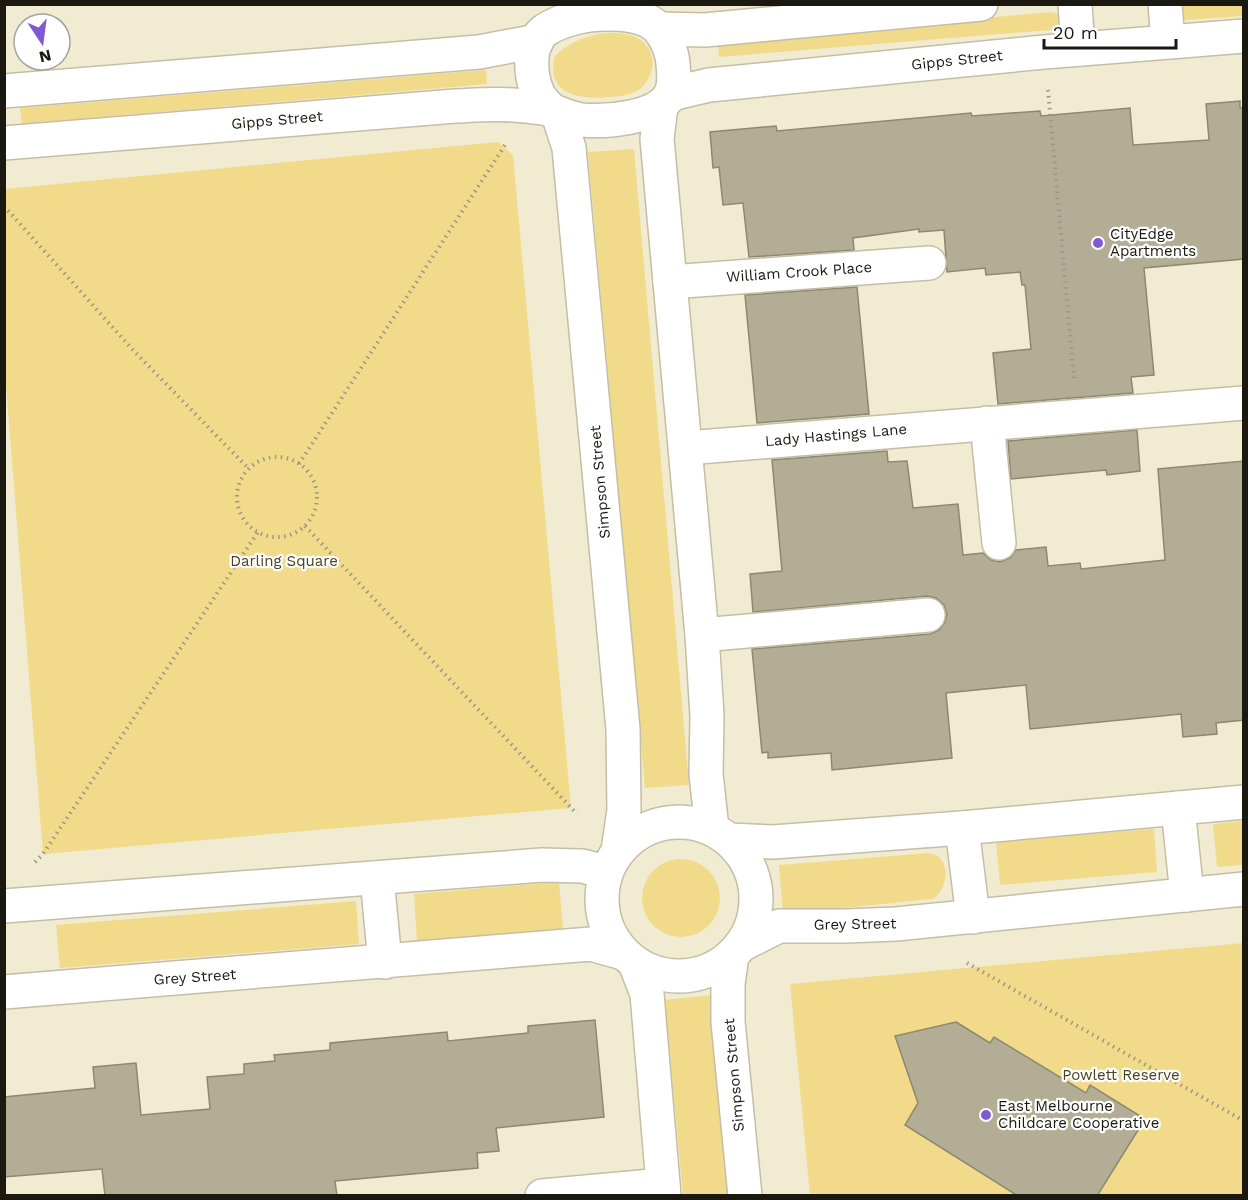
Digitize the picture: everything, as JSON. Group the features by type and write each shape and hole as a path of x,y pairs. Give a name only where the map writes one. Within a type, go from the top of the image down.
{"street":[{"path":"4,91 479,52 542,26 599,14 627,14 705,30 981,4"},
{"path":"1075,4 1078,49"},
{"path":"1165,4 1168,42"},
{"path":"629,958 659,974 685,976 710,970 737,950 752,924 756,902 754,879 744,857 720,835 706,774 707,716 702,635 657,139 674,77 672,54 650,18"},
{"path":"542,26 531,57 533,77 537,93 554,112 581,120 610,120 636,116 666,100"},
{"name":"Gipps Street","path":"666,100 709,85 1078,49 1244,36"},
{"name":"Gipps Street","path":"4,143 455,106 510,104 554,112"},
{"name":"Simpson Street","path":"554,112 569,148 623,729 624,810 612,861"},
{"name":"William Crook Place","path":"670,282 929,263"},
{"name":"Lady Hastings Lane","path":"686,448 1244,403"},
{"path":"987,423 999,543"},
{"path":"702,635 928,615"},
{"path":"542,1196 663,1190 647,994 629,958 610,935 603,914 601,893 612,861 638,834 661,824 687,822 720,835 773,842 962,828 1244,802"},
{"path":"1178,808 1187,895"},
{"path":"962,828 973,916"},
{"path":"4,906 542,865 582,866 612,861"},
{"path":"377,878 385,962"},
{"name":"Grey Street","path":"737,950 779,926 856,926 1244,889"},
{"name":"Grey Street","path":"5,983 385,962 591,944 629,958"},
{"name":"Simpson Street","path":"737,950 728,984 728,1022 745,1196"}],"path":[{"path":"1047,86 1078,415"},
{"path":"299,464 508,139"},
{"path":"4,206 134,350 249,469"},
{"path":"268,459 289,459 299,464 308,471 317,493 317,505 313,516 305,526 297,532 278,537 258,532 248,525 241,514 238,490 249,469 268,459"},
{"path":"305,526 577,814"},
{"path":"35,862 43,854 258,532"},
{"path":"967,963 1244,1121"}],"green space":[{"path":"1184,5 1243,5 1243,16 1186,20 1181,18 1179,11"},
{"path":"1052,12 1058,14 1062,24 1059,28 1050,30 719,57 718,42"},
{"path":"605,33 630,35 646,45 653,61 647,81 637,91 620,96 597,98 567,92 555,79 553,69 555,56 578,40"},
{"path":"486,70 487,84 22,124 20,108"},
{"name":"Darling Square","path":"498,142 513,155 571,808 43,854 5,372 5,189"},
{"path":"634,149 689,785 645,788 588,152"},
{"path":"1243,821 1243,865 1217,867 1213,824"},
{"path":"1154,829 1157,872 1000,885 996,842"},
{"path":"929,853 942,860 946,873 942,888 933,899 783,914 779,865"},
{"path":"681,859 696,862 713,876 720,898 717,913 703,930 681,937 666,934 649,920 642,898 645,883 659,866"},
{"path":"559,882 563,929 417,941 414,894"},
{"path":"356,901 359,944 60,968 56,925"},
{"name":"Powlett Reserve","path":"1243,943 1243,1195 810,1195 790,984"},
{"path":"713,995 732,1195 683,1195 665,1000"}],"building":[{"path":"1240,101 1240,108 1244,108 1244,259 1144,268 1154,375 1131,377 1133,393 998,404 993,353 1031,349 1025,285 1022,285 1020,272 986,275 985,268 947,272 944,230 919,232 919,229 853,238 854,250 749,257 743,203 723,205 719,167 713,168 710,132 776,126 777,131 971,113 972,116 1040,111 1041,116 1130,108 1133,145 1209,140 1206,104"},
{"path":"857,287 869,414 757,423 745,295"},
{"path":"1137,430 1140,471 1107,475 1106,470 1011,479 1008,441"},
{"path":"887,451 888,462 907,461 913,508 958,504 963,555 983,553 991,560 1000,562 1010,558 1016,550 1046,547 1048,566 1080,563 1081,569 1165,560 1158,469 1244,461 1244,720 1216,723 1217,734 1183,737 1181,714 1030,729 1026,685 946,693 952,758 832,770 831,753 768,758 768,752 762,753 752,649 930,634 939,630 945,622 947,614 944,605 936,598 927,596 753,612 750,574 782,571 772,460"},
{"path":"595,1020 604,1117 496,1128 499,1151 477,1153 478,1168 335,1181 337,1196 105,1196 102,1169 4,1177 4,1097 95,1088 93,1067 136,1063 141,1115 210,1109 207,1077 244,1074 244,1064 275,1061 274,1055 330,1050 330,1043 447,1032 448,1041 528,1033 528,1026"},
{"name":"East Melbourne Childcare Cooperative","path":"956,1022 990,1043 994,1037 1086,1093 1090,1085 1145,1119 1097,1196 1018,1196 905,1125 918,1103 895,1036"}],"place":[{"name":"CityEdge Apartments","path":"1098,243"},
{"name":"East Melbourne Childcare Cooperative","path":"986,1115"}]}
